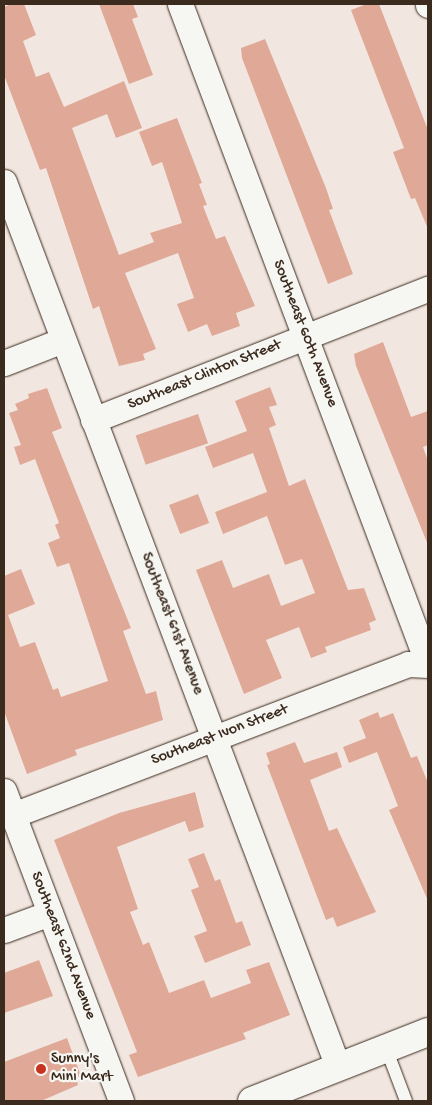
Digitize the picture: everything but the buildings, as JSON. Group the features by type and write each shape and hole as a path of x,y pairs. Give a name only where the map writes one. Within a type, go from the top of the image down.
{"main road":[{"path":"252,1101 428,1032"}],"street":[{"name":"Southeast 60th Avenue","path":"180,4 428,664"},
{"name":"Southeast 61st Avenue","path":"4,182 338,1067"},
{"name":"Southeast Clinton Street","path":"93,420 305,336 428,290"},
{"path":"4,363 63,340"},
{"name":"Southeast Ivon Street","path":"13,815 408,664 428,664"},
{"name":"Southeast 62nd Avenue","path":"4,791 120,1101"},
{"path":"4,930 50,913"}],"lane":[{"path":"386,1048 406,1101"}],"place":[{"name":"Sunny's Mini Mart","path":"41,1069"}]}
